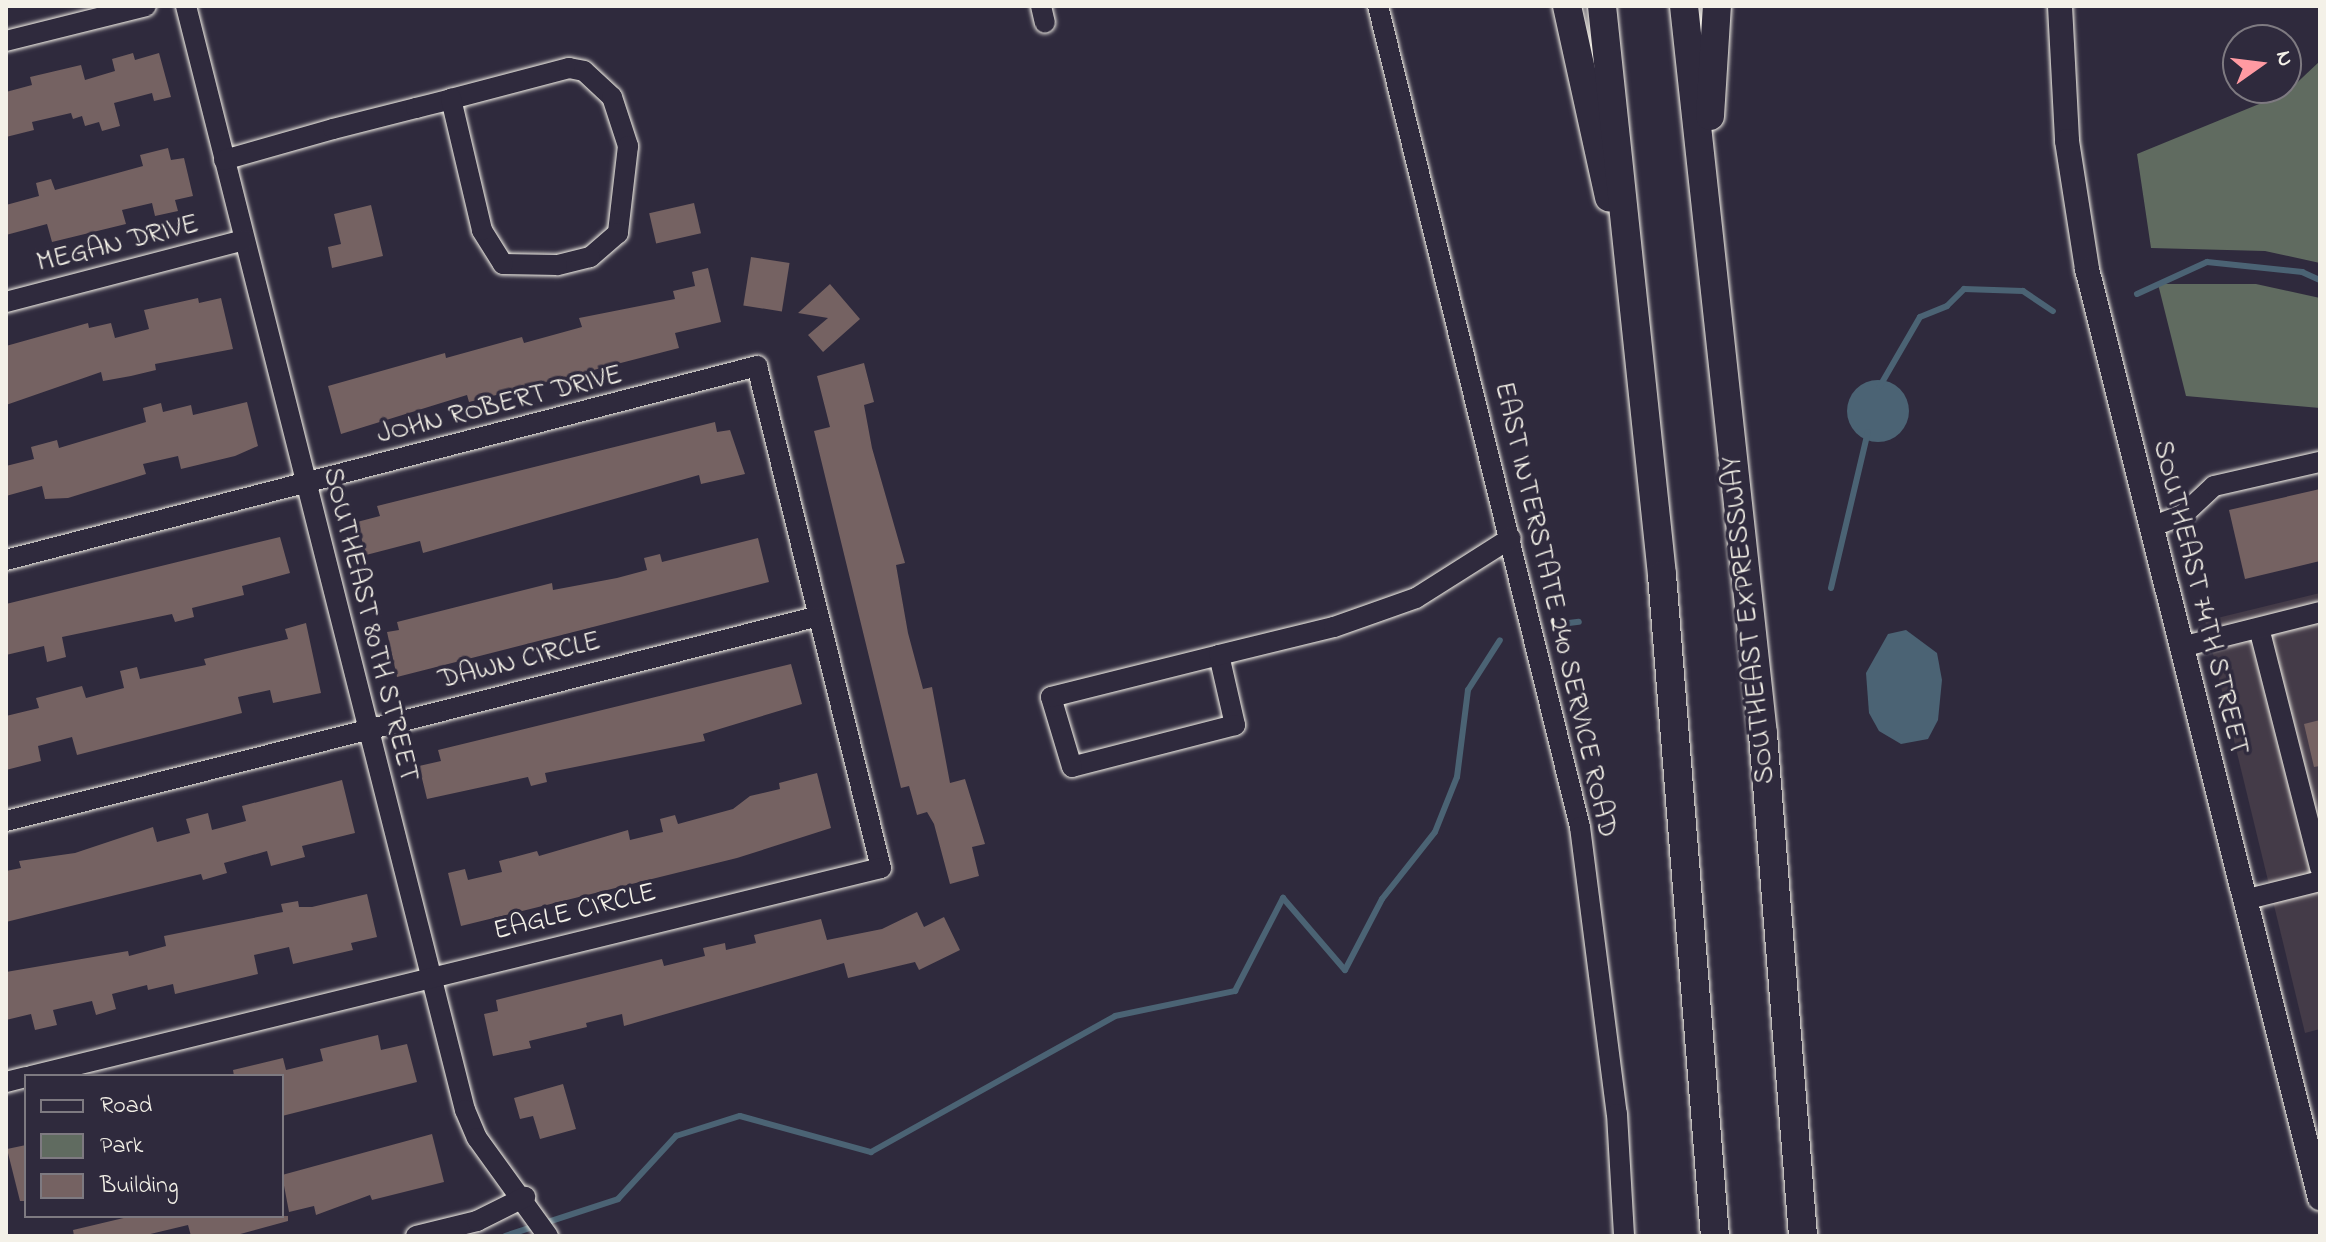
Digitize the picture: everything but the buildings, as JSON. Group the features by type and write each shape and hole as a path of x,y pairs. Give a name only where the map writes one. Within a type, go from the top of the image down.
{"highway":[{"path":"1567,6 1634,298"},
{"path":"1602,6 1634,298 1715,1236"},
{"name":"SOUTHEAST EXPRESSWAY","path":"1684,6 1763,734 1803,1236"},
{"path":"1705,184 1717,6"}],"main road":[{"name":"SOUTHEAST 74TH STREET","path":"2060,6 2076,211 2151,527 2320,1198"}],"street":[{"path":"6,41 146,6"},
{"name":"SOUTHEAST 80TH STREET","path":"186,6 304,485 465,1110 489,1156 530,1204 548,1236"},
{"name":"EAST INTERSTATE 240 SERVICE ROAD","path":"1378,6 1580,827 1617,1114 1624,1236"},
{"path":"224,160 451,99 569,68 598,82 612,97 628,146 618,233 590,257 545,266 503,264 482,230 451,99"},
{"name":"MEGAN DRIVE","path":"6,302 244,240"},
{"name":"JOHN ROBERT DRIVE","path":"6,560 757,366 815,617"},
{"path":"2151,527 2183,515 2214,486 2320,462"},
{"path":"1219,655 1235,725 1072,767 1051,697 1219,655 1416,598 1511,538"},
{"path":"2181,647 2320,612"},
{"name":"DAWN CIRCLE","path":"6,821 815,617"},
{"name":"EAGLE CIRCLE","path":"40,1074 881,868 815,617"},
{"path":"2259,628 2320,868"},
{"path":"2244,900 2320,881"},
{"path":"416,1236 530,1204"}],"shaded area":[{"path":"2320,593 2320,1029 2305,1033 2205,621"}],"green space":[{"path":"2320,61 2320,263 2265,251 2151,248 2137,154 2259,104 2302,104 2302,78"},
{"path":"2158,284 2256,284 2320,298 2320,408 2186,396"}],"water":[{"path":"1878,380 1900,389 1909,411 1900,433 1878,442 1856,433 1847,411 1856,389"},
{"path":"1906,630 1937,653 1942,680 1938,720 1928,739 1901,744 1879,731 1869,713 1866,673 1888,634"}],"waterway":[{"path":"2137,294 2207,262 2302,272 2320,280"},
{"path":"1880,386 1920,317 1947,306 1964,289 2023,291 2053,311"},
{"path":"1831,588 1868,432"},
{"path":"1553,625 1579,622"},
{"path":"505,1236 618,1199 676,1136 740,1116 871,1152 1115,1016 1235,991 1283,898 1345,970 1382,899 1435,832 1457,777 1468,690 1500,640"}]}
